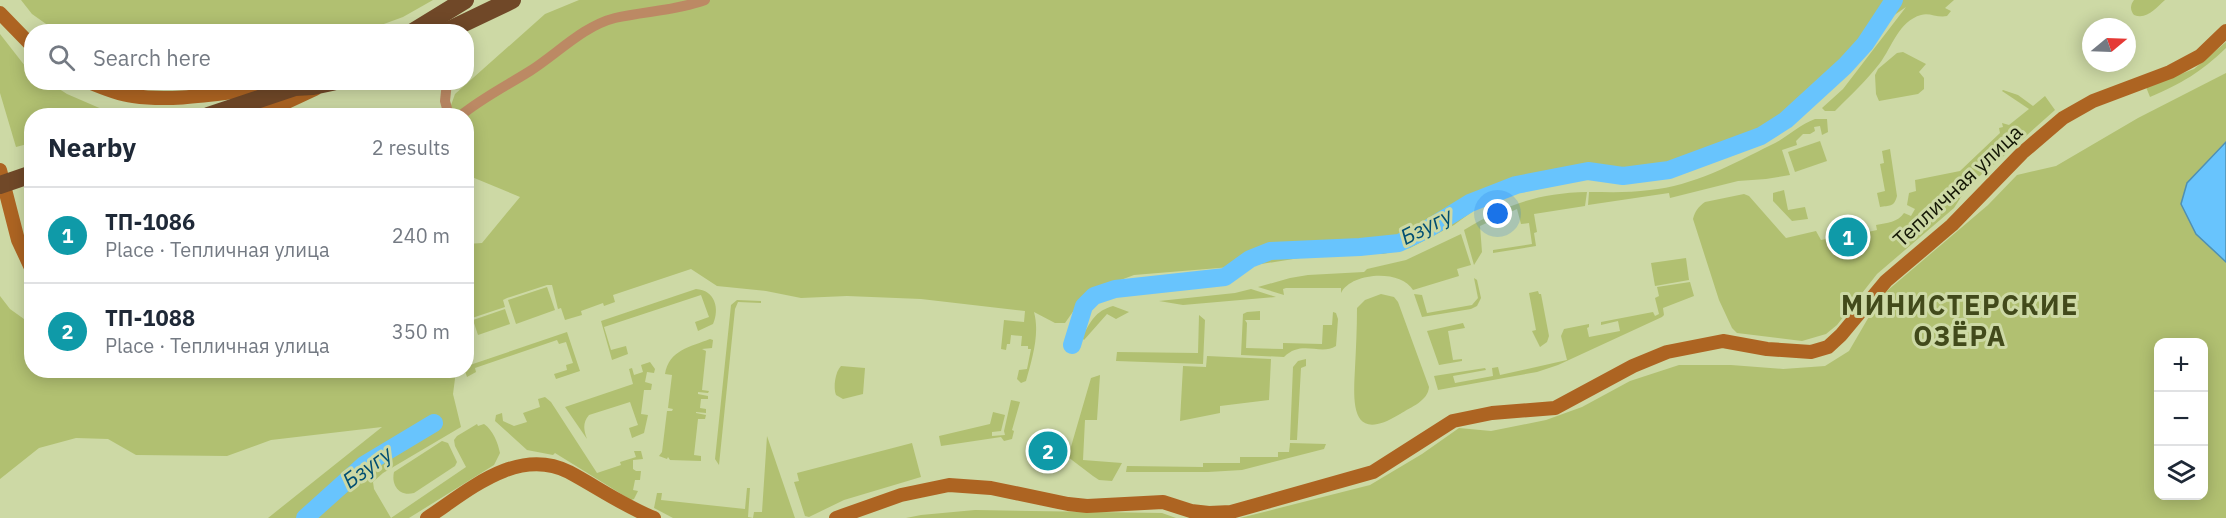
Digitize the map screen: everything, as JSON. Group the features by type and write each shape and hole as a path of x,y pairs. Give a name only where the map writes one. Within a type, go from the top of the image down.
{"highway":[{"path":"426,24 465,0"},
{"path":"468,24 512,0"},
{"path":"231,108 283,90"},
{"path":"0,185 24,177"}],"street":[{"path":"470,108 598,24 615,18 691,6 705,0"},
{"path":"0,13 24,38"},
{"name":"Тепличная улица","path":"836,518 901,495 949,485 992,488 1068,504 1095,506 1163,501 1191,511 1231,512 1373,472 1453,421 1492,413 1555,408 1633,366 1667,352 1723,341 1767,349 1811,352 1828,347 1841,335 1886,281 1952,225 2022,153 2063,118 2093,101 2170,72 2200,56 2226,31"},
{"path":"107,90 133,96 162,98 246,90"},
{"path":"275,108 314,90"},
{"path":"446,90 447,108"},
{"path":"0,170 18,240 24,253"},
{"path":"427,518 501,472 526,464 552,465 654,518"}],"green space":[{"path":"21,0 433,0 403,17 384,24 46,24 32,14"},
{"path":"579,0 1954,0 1945,8 1951,11 1947,16 1924,14 1907,23 1875,69 1835,111 1825,111 1822,108 1843,89 1906,7 1893,16 1859,60 1801,117 1762,140 1682,173 1632,183 1584,179 1527,189 1473,211 1454,225 1410,248 1383,254 1306,257 1255,265 1134,275 1086,293 1065,323 1055,323 1034,312 1036,329 1034,346 1026,381 1021,383 1017,379 1019,370 1027,369 1031,349 1028,349 1028,346 1021,346 1022,336 1011,335 1010,344 1007,344 1006,350 1001,349 1004,320 1024,322 1025,311 921,299 847,296 801,298 766,291 717,286 691,269 613,295 615,302 604,306 603,303 581,311 582,315 565,320 561,308 558,309 552,285 507,298 503,300 505,307 474,317 474,244 482,243 520,197 474,178 474,108 450,108 455,94 460,90 474,90 474,77 545,14"},
{"path":"2134,0 2165,0 2151,12 2139,16 2134,15 2131,9"},
{"path":"0,34 24,65 24,90 61,90 99,108 24,108 24,145 16,147 0,93"},
{"path":"2226,42 2226,48 2199,71 2150,97 2146,87 2194,69"},
{"path":"1903,52 1926,64 1919,72 1924,78 1924,89 1918,94 1879,101 1876,94 1875,75 1878,69 1897,53"},
{"path":"2226,73 2226,142 2187,183 2196,234 2226,262 2226,518 1240,518 1370,485 1422,454 1459,428 1491,431 1546,420 1582,407 1630,381 1679,365 1731,365 1783,369 1825,366 1849,351 1881,296 1988,205 2017,175 2056,166 2138,118"},
{"path":"2003,90 2018,95 2033,106 2045,96 2055,110 1976,179 1972,176 1965,182 1968,186 1954,208 1877,274 1837,325 1826,334 1802,341 1737,333 1732,328 1719,300 1693,219 1700,206 1705,202 1744,194 1749,196 1786,238 1816,231 1821,240 1841,236 1843,245 1855,243 1854,235 1877,230 1876,225 1895,220 1904,213 1911,216 1915,209 1907,205 1909,193 1916,191 1915,180 1960,171 2000,133 1999,128 2003,127 2002,123 2009,125 2029,109"},
{"path":"1815,119 1827,119 1828,132 1822,135 1820,126 1814,127 1815,131 1803,134 1796,141 1797,145 1782,150 1790,175 1738,181 1670,198 1669,193 1588,205 1589,192 1642,191 1666,188 1697,179 1777,142"},
{"path":"1820,141 1827,161 1795,172 1788,152"},
{"path":"1890,149 1897,196 1893,204 1880,207 1877,193 1885,191 1880,164 1884,163 1882,151"},
{"path":"1784,190 1788,210 1805,207 1808,219 1792,221 1773,201 1773,193"},
{"path":"1587,192 1585,206 1534,214 1537,232 1534,233 1536,246 1493,253 1493,250 1532,244 1529,223 1521,224 1517,209 1480,226 1482,252 1474,265 1464,230 1522,202 1553,195"},
{"path":"1461,234 1471,265 1457,269 1459,276 1413,290 1407,283 1388,276 1365,277 1346,286 1341,293 1341,288 1286,288 1283,289 1284,295 1258,287 1308,275 1364,272 1367,269 1406,260"},
{"path":"1686,258 1689,280 1655,286 1651,263"},
{"path":"1474,278 1477,280 1481,298 1477,306 1422,317 1414,294 1422,295 1427,313 1472,305 1478,298"},
{"path":"1690,282 1694,296 1663,308 1662,317 1558,365 1537,372 1438,390 1434,376 1485,368 1486,370 1453,376 1455,383 1493,376 1492,368 1498,367 1500,375 1567,360 1561,336 1564,329 1589,324 1587,328 1589,337 1620,331 1618,321 1601,325 1601,322 1653,312 1655,316 1659,314 1655,298 1659,296 1657,287"},
{"path":"547,287 555,310 516,324 508,300"},
{"path":"696,289 708,293 714,301 716,312 713,324 698,331 695,322 709,317 701,295 604,327 611,350 626,346 628,354 612,360 601,321"},
{"path":"1251,289 1276,297 1183,305 1159,301 1235,293"},
{"path":"1538,291 1541,294 1549,336 1547,342 1540,347 1532,331 1536,330 1529,293"},
{"path":"1381,294 1394,297 1398,302 1429,387 1426,396 1418,403 1384,422 1372,425 1364,422 1358,416 1355,407 1357,308 1365,300"},
{"path":"0,296 10,309 24,319 24,378 455,378 453,394 461,427 383,473 373,482 374,489 391,518 268,518 382,427 271,440 227,456 136,455 108,439 76,438 39,448 0,479"},
{"path":"737,300 761,301 761,303 738,302 735,309 719,465 715,459 731,305"},
{"path":"1113,306 1129,312 1116,319 1107,314 1084,340 1082,338 1094,318"},
{"path":"505,309 510,324 478,335 474,320"},
{"path":"1260,311 1260,320 1245,320 1247,323 1246,348 1283,349 1283,343 1322,344 1323,325 1332,325 1333,312 1336,313 1338,319 1336,346 1330,349 1297,349 1284,357 1241,355 1243,314"},
{"path":"1199,315 1205,320 1203,364 1116,361 1117,352 1198,353"},
{"path":"1463,323 1465,328 1448,331 1453,360 1462,359 1462,361 1439,365 1427,331"},
{"path":"567,332 580,371 556,379 554,374 567,370 566,365 573,363 566,342 559,344 557,340 475,368 474,373 474,364"},
{"path":"710,339 713,340 712,348 702,349 706,351 702,390 709,391 708,393 698,392 698,394 708,396 708,399 701,399 700,408 706,409 706,413 696,412 706,415 705,419 698,419 694,455 701,456 701,461 670,460 668,457 667,459 659,456 662,452 667,411 673,409 668,408 672,375 665,374 667,366 682,350"},
{"path":"1207,356 1271,359 1269,400 1220,406 1220,413 1180,421 1183,366 1206,367"},
{"path":"1306,359 1306,366 1301,368 1297,440 1290,440 1293,367 1298,361"},
{"path":"650,362 655,369 654,373 647,372 645,382 652,384 651,390 644,390 641,414 648,415 644,433 632,438 629,428 638,425 630,402 589,415 584,424 587,439 565,407 633,384 629,369 632,368 634,375 643,372 641,365"},
{"path":"841,366 865,368 863,394 843,399 836,395 835,380"},
{"path":"1100,375 1097,420 1085,420 1083,460 1122,463 1112,481 1099,480 1068,457 1091,378"},
{"path":"545,397 551,402 597,473 621,465 620,462 636,457 634,451 641,451 643,459 633,460 633,469 641,471 640,480 635,480 633,490 638,491 634,499 631,500 555,453 553,455 527,450 495,421 496,415 502,413 503,421 514,426 527,422 523,413 540,407 538,399"},
{"path":"1011,400 1020,402 1012,430 1014,431 1012,439 1004,441 1001,437 941,446 939,436 990,424 993,412 1005,415 1001,431 992,432 992,436 1005,435"},
{"path":"477,424 478,426 484,424 496,441 500,453 494,465 409,518 391,518 466,467 454,440"},
{"path":"767,436 795,518 753,518 754,512 762,512"},
{"path":"442,441 448,443 457,462 455,466 414,493 400,492 395,485 394,472"},
{"path":"912,443 921,477 844,500 809,517 805,516 794,482 799,481 797,473"},
{"path":"1290,443 1326,444 1324,449 1242,470 1126,472 1127,466 1203,467 1203,463 1240,463 1240,457 1278,457 1278,452 1289,452"},
{"path":"747,488 750,488 748,517 753,518 673,518 654,508 657,493 662,493 661,500 745,509"},
{"path":"975,510 1162,513 1176,518 906,518"}],"water":[{"path":"2226,142 2226,262 2196,234 2181,204 2187,183"}],"waterway":[{"name":"Бзугу","path":"1072,345 1084,306 1094,296 1115,289 1225,277 1250,259 1270,251 1399,243 1426,230 1470,203 1516,185 1588,171 1623,176 1669,170 1761,136 1786,120 1845,66 1865,44 1894,0"},
{"name":"Бзугу","path":"305,518 364,465 434,423"}],"place":[{"name":"ТП-1086","path":"1848,237"},
{"name":"ТП-1088","path":"1048,451"}],"district":[{"name":"МИНИСТЕРСКИЕ ОЗЁРА","path":"1960,322"}]}
